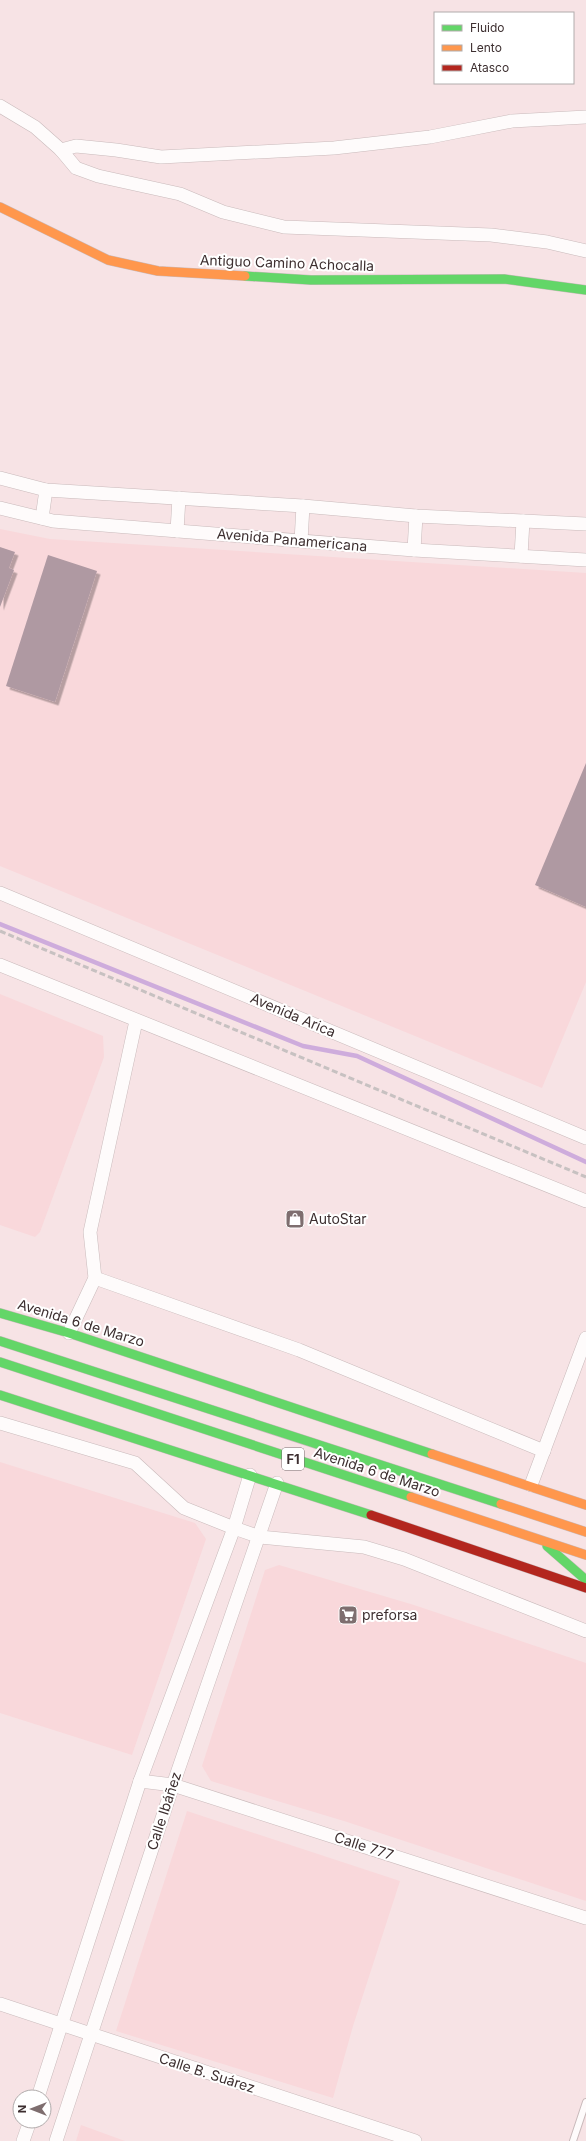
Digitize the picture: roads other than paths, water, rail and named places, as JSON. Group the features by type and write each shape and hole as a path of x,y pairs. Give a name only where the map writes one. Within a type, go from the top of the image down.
{"main road":[{"name":"Antiguo Camino Achocalla","path":"0,207 108,260 158,271 311,280 504,279 586,290"},
{"name":"Avenida 6 de Marzo","path":"0,1313 69,1333 531,1485 586,1505"},
{"name":"Avenida 6 de Marzo","path":"0,1341 586,1532"},
{"name":"Avenida 6 de Marzo","path":"0,1362 586,1555"},
{"path":"0,1395 277,1483 586,1588"},
{"path":"540,1540 586,1580"}],"street":[{"path":"0,106 36,127 61,150 76,168 98,176 180,194 223,212 284,227 491,235 586,250"},
{"path":"61,150 76,146 161,157 334,148 430,137 512,121 586,117"},
{"path":"0,478 46,490 303,506 416,516 586,524"},
{"path":"42,518 46,490"},
{"path":"177,531 179,498"},
{"path":"301,541 303,506"},
{"name":"Avenida Panamericana","path":"0,508 53,521 414,550 586,560"},
{"path":"414,550 416,516"},
{"path":"521,556 523,521"},
{"name":"Avenida Arica","path":"0,893 586,1138"},
{"path":"0,965 586,1201"},
{"path":"69,1333 95,1278 90,1232 136,1021"},
{"path":"95,1278 299,1350 544,1451"},
{"path":"531,1485 586,1338"},
{"path":"0,1423 135,1463 184,1508 234,1528 260,1537 364,1547 404,1559 586,1631"},
{"path":"41,2089 140,1781 234,1528 250,1475"},
{"name":"Calle Ibáñez","path":"56,2141 173,1785 260,1537 277,1483"},
{"name":"Calle 777","path":"140,1781 173,1785 586,1918"},
{"name":"Calle B. Suárez","path":"0,2004 415,2141"},
{"path":"23,2141 27,2129"}],"lane":[{"path":"573,2141 586,2102"}],"waterway":[{"path":"0,924 303,1046 357,1056 586,1162"}],"railway":[{"path":"0,931 586,1177"}],"place":[{"name":"AutoStar","path":"295,1219"},
{"name":"preforsa","path":"348,1615"}]}
